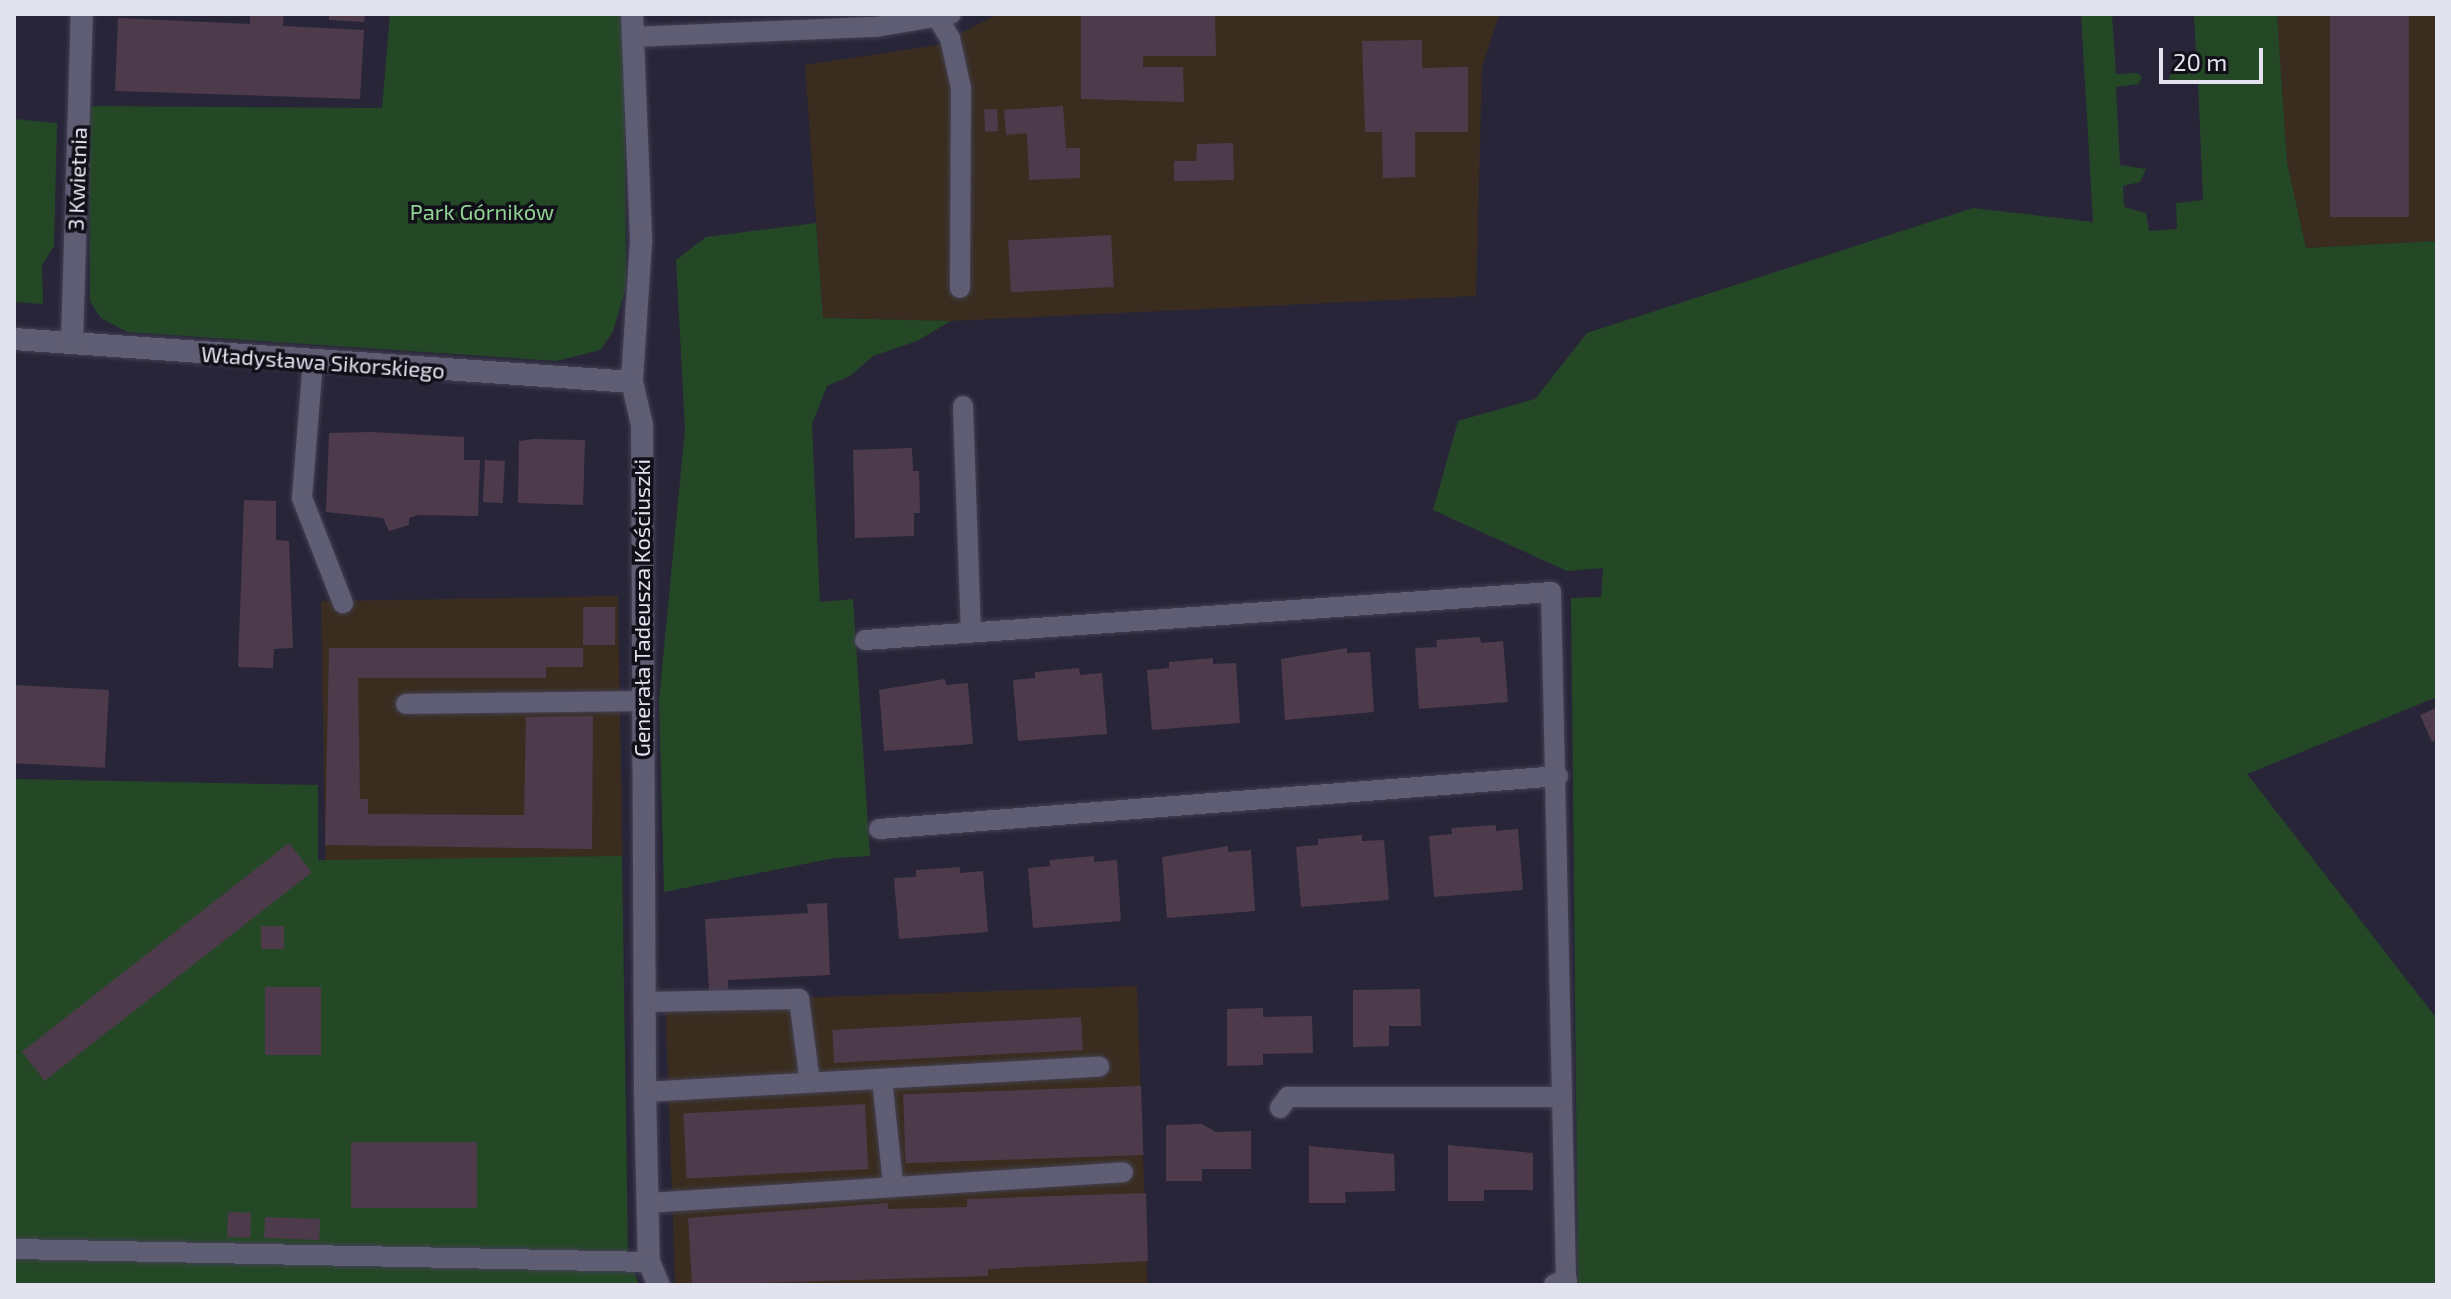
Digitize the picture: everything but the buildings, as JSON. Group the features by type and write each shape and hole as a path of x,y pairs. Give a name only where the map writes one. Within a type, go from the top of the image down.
{"street":[{"name":"3 Kwietnia","path":"72,343 82,14"},
{"name":"Generała Tadeusza Kościuszki","path":"633,25 641,241 632,382 642,425 640,701 649,1262"},
{"name":"Władysława Sikorskiego","path":"14,339 632,382"},
{"path":"649,1262 659,1285"}],"lane":[{"path":"633,25 876,27 945,17 961,88 960,288"},
{"path":"313,361 302,498 343,603"},
{"path":"963,406 971,630"},
{"path":"865,640 1544,589 1554,600 1562,1097 1560,1283"},
{"path":"406,704 640,701"},
{"path":"879,829 1558,776"},
{"path":"644,1002 799,999 810,1082"},
{"path":"645,1092 1099,1067"},
{"path":"882,1079 893,1184"},
{"path":"1280,1108 1288,1097 1562,1097"},
{"path":"648,1203 893,1184 1123,1172"},
{"path":"14,1249 649,1262"}],"shaded area":[{"path":"998,14 1499,14 1482,68 1476,296 951,321 823,318 805,65 938,45"},
{"path":"2277,14 2437,14 2437,241 2306,248 2287,163"},
{"path":"618,596 623,856 326,861 321,601"},
{"path":"1137,986 1147,1285 675,1285 665,1002"}],"green space":[{"name":"Park Górników","path":"390,14 624,14 626,286 613,332 600,350 557,361 127,332 101,318 90,301 89,106 382,108"},
{"path":"2081,14 2112,14 2116,74 2138,73 2142,78 2138,84 2116,87 2120,165 2146,169 2140,182 2123,186 2124,207 2146,213 2149,231 2177,229 2176,203 2203,200 2198,82 2169,80 2171,72 2197,70 2194,14 2277,14 2287,163 2306,248 2437,241 2437,697 2247,774 2437,1019 2437,1285 1578,1285 1571,598 1601,597 1603,568 1567,571 1433,510 1458,421 1535,399 1587,333 1973,208 2093,222"},
{"path":"14,119 57,123 54,246 42,265 43,304 14,302"},
{"path":"816,223 823,318 951,321 917,341 873,356 850,376 827,386 812,424 820,602 853,599 870,856 835,858 664,892 659,700 685,429 676,260 706,237"},
{"path":"14,779 318,785 318,860 622,856 628,1255 639,1285 14,1285"}]}
